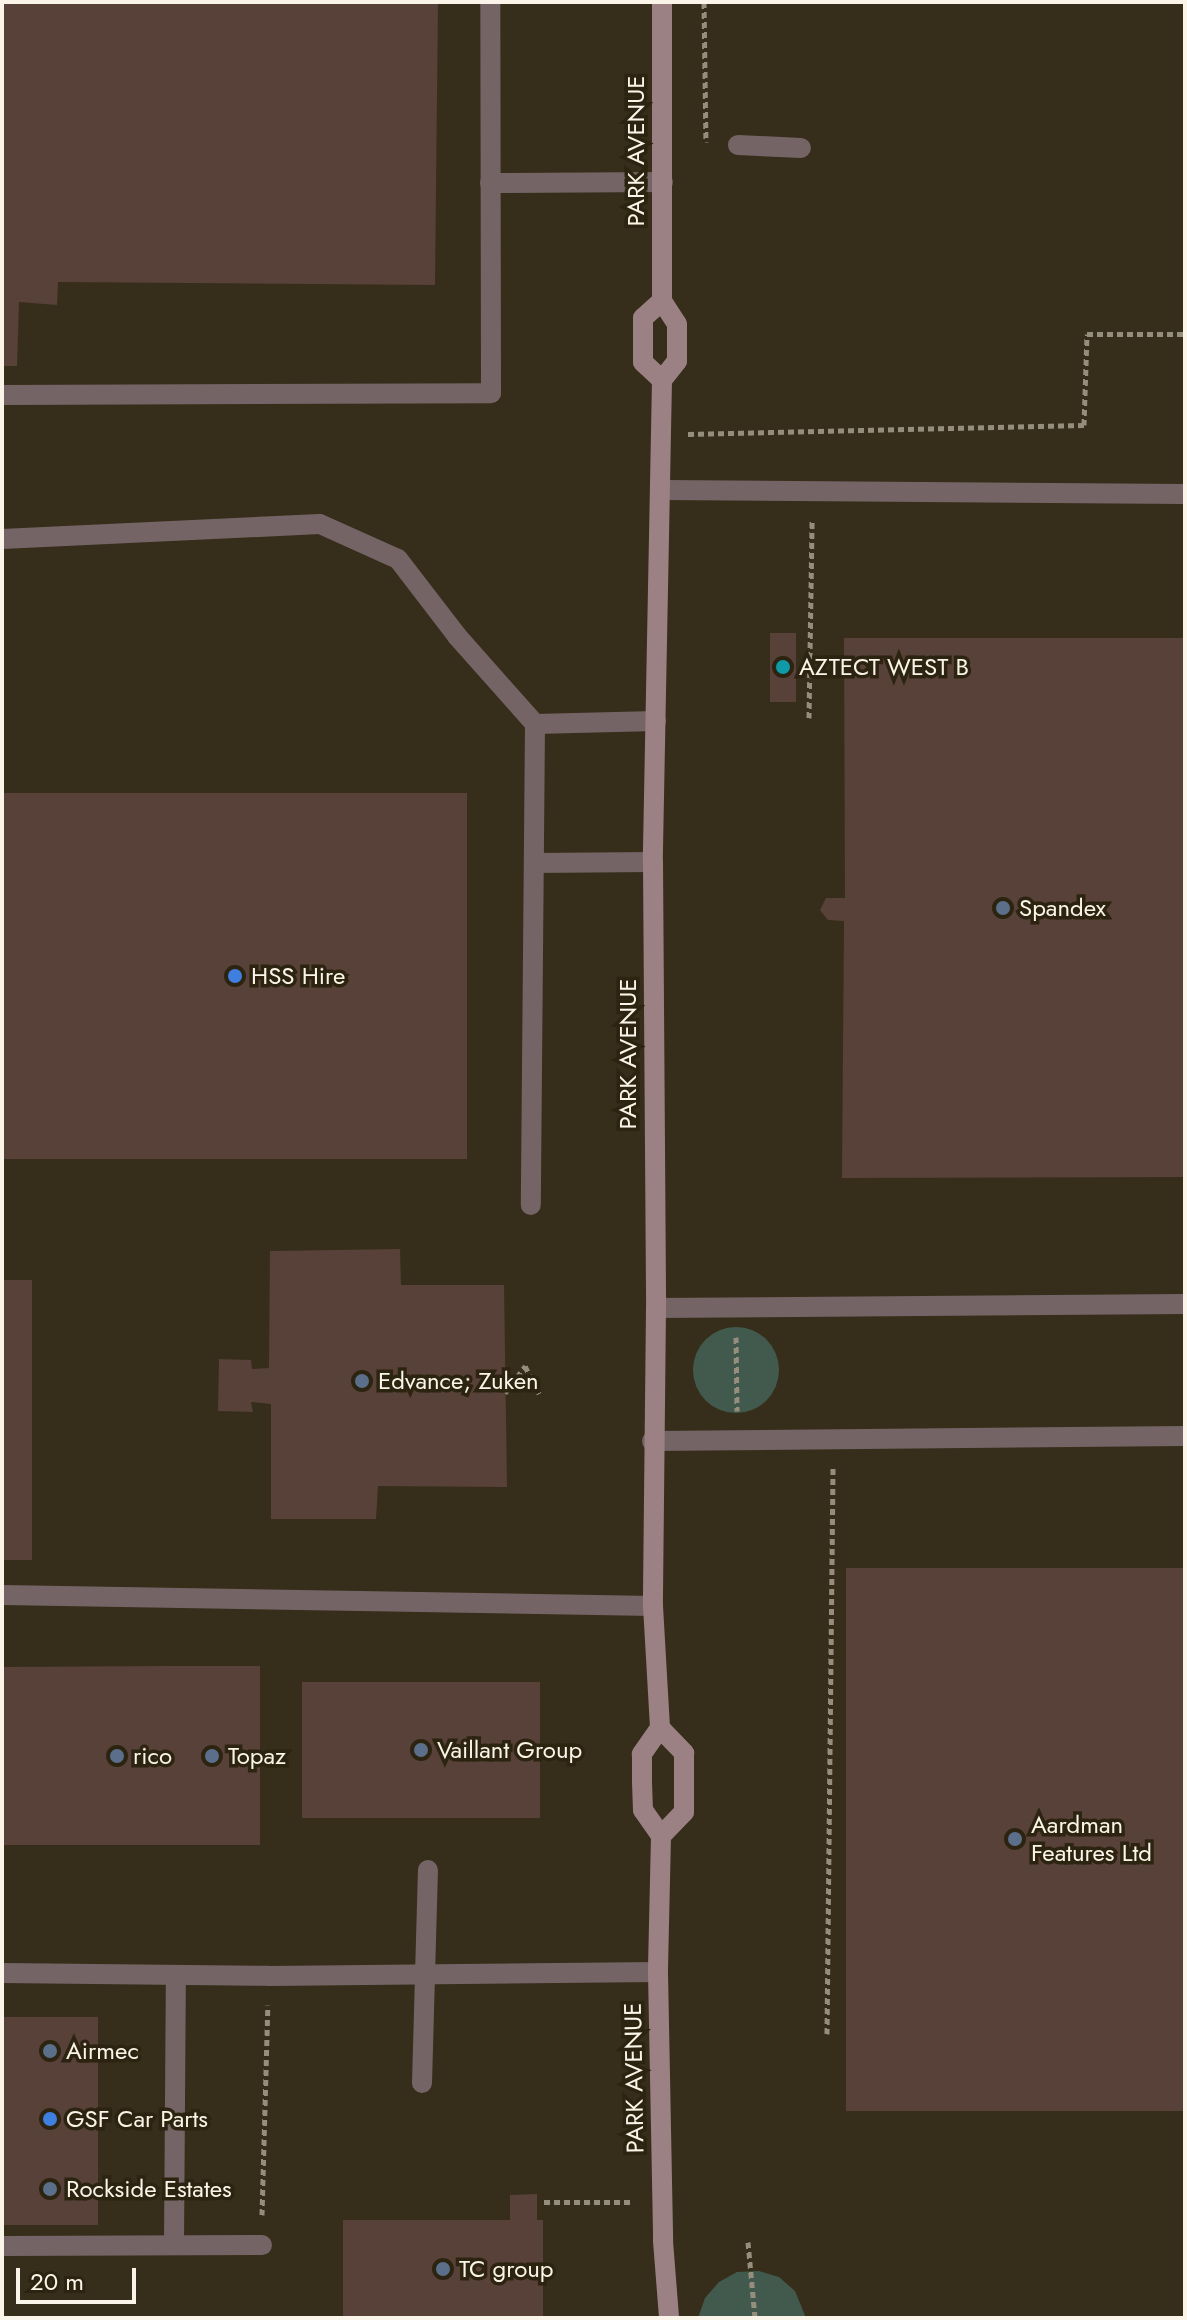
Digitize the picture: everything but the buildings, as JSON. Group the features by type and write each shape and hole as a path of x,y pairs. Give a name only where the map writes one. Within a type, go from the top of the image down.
{"street":[{"name":"PARK AVENUE","path":"662,2 662,301 677,324 677,361 662,380 653,862 656,1308 652,1441 653,1606 660,1728 642,1754 642,1796 643,1810 661,1836 658,1972 662,2202 669,2318"},
{"name":"PARK AVENUE","path":"662,301 643,318 643,362 662,380"},
{"path":"660,1728 684,1753 684,1812 661,1836"}],"lane":[{"path":"2,395 491,393 490,2"},
{"path":"738,145 801,148"},
{"path":"490,183 663,182"},
{"path":"662,490 812,494 1185,494"},
{"path":"2,539 320,524 398,559 457,636 535,724 531,1205"},
{"path":"535,724 656,721"},
{"path":"534,863 653,862"},
{"path":"656,1308 1185,1304"},
{"path":"652,1441 1185,1436"},
{"path":"2,1595 653,1606"},
{"path":"422,2083 428,1870"},
{"path":"2,1973 269,1976 658,1972"},
{"path":"174,2244 176,1976"},
{"path":"2,2246 262,2245"}],"path":[{"path":"704,2 706,143"},
{"path":"663,141 738,145"},
{"path":"663,435 1084,425 1087,334 1185,334"},
{"path":"809,718 812,494"},
{"path":"736,1308 737,1440"},
{"path":"505,1393 525,1366 539,1394"},
{"path":"827,2034 833,1439"},
{"path":"262,2245 269,1976"},
{"path":"544,2202 662,2202"},
{"path":"748,2242 755,2318"}],"green space":[{"path":"736,1327 760,1334 772,1346 779,1370 772,1394 760,1406 736,1413 712,1406 700,1394 693,1370 700,1346 712,1334"},
{"path":"759,2271 779,2277 795,2291 806,2318 698,2318 705,2298 719,2282 737,2272"}],"place":[{"name":"AZTECT WEST B","path":"783,667"},
{"name":"Spandex","path":"1003,908"},
{"name":"HSS Hire","path":"235,976"},
{"name":"Edvance; Zuken","path":"362,1381"},
{"name":"Vaillant Group","path":"421,1750"},
{"name":"rico","path":"117,1756"},
{"name":"Topaz","path":"212,1756"},
{"name":"Aardman Features Ltd","path":"1015,1839"},
{"name":"Airmec","path":"50,2051"},
{"name":"GSF Car Parts","path":"50,2119"},
{"name":"Rockside Estates","path":"50,2189"},
{"name":"TC group","path":"443,2269"}]}
